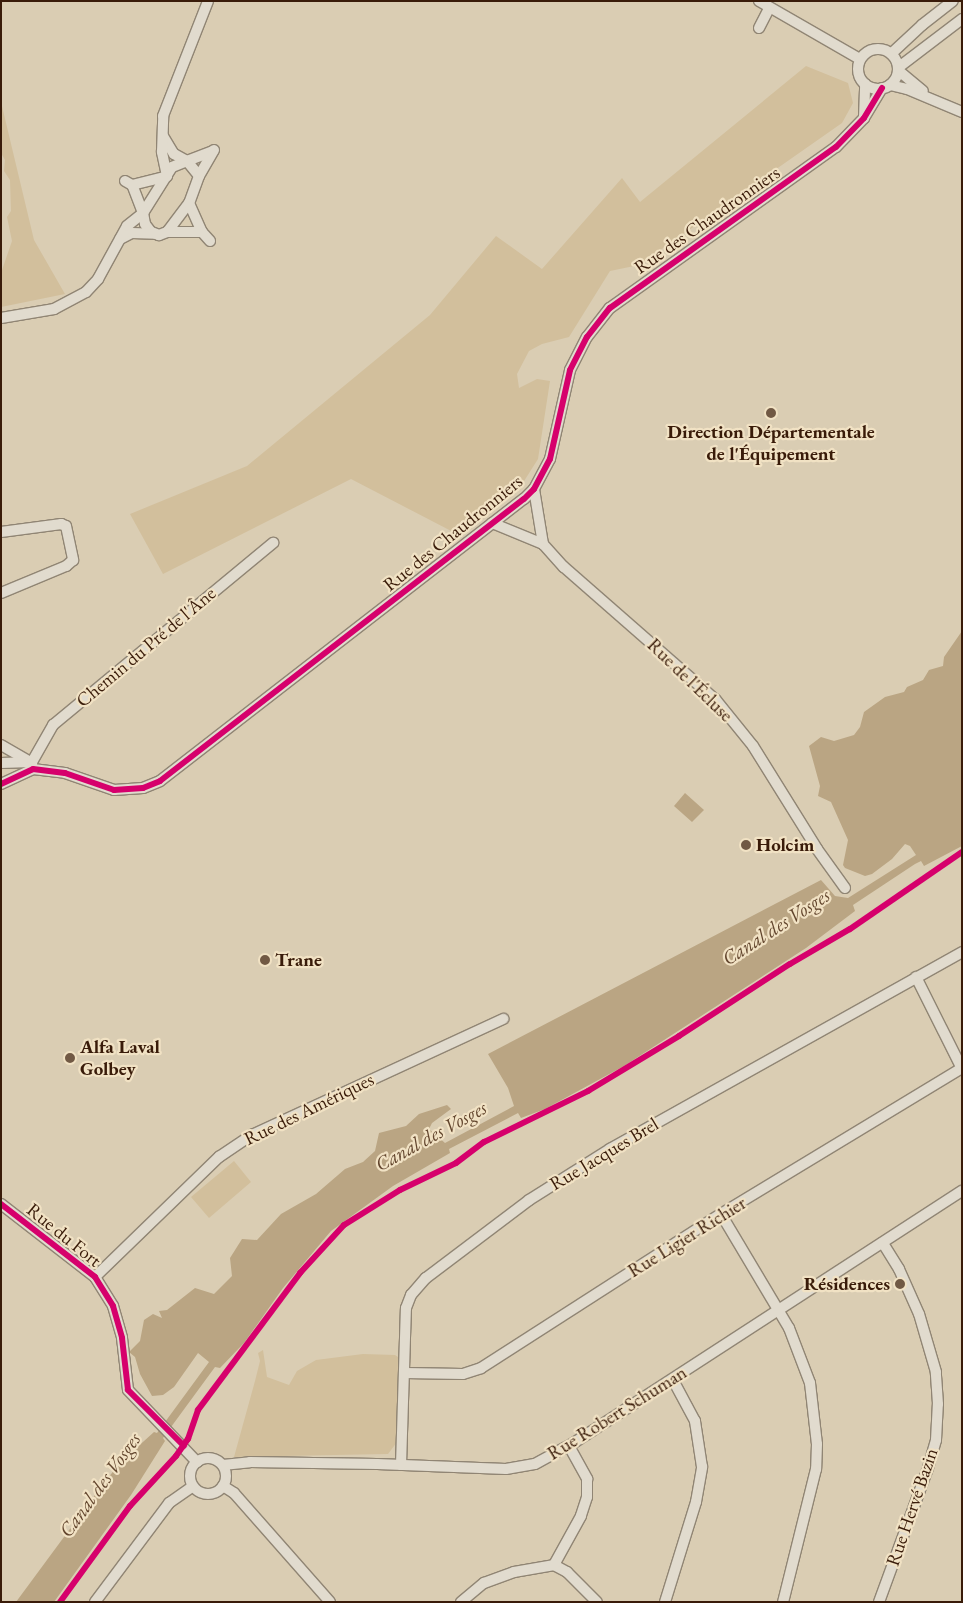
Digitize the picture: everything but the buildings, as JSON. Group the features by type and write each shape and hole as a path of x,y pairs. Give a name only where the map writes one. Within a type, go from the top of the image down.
{"street":[{"path":"167,176 163,116 208,1"},
{"path":"758,1 860,59"},
{"path":"892,53 922,25 954,1"},
{"path":"759,28 769,8"},
{"path":"886,87 899,69 962,19"},
{"path":"864,118 865,84 858,72 860,59 876,48 892,53 899,69 931,98"},
{"path":"865,84 931,98 962,112"},
{"name":"Rue des Chaudronniers","path":"1,763 65,772 114,790 142,788 160,781 534,489 550,459 570,370 587,337 610,308 836,147 864,118 886,87"},
{"path":"163,136 174,154 187,161 199,176"},
{"path":"1,318 54,310 73,301 98,279 127,226 143,213 172,167 215,149 199,176 189,203 168,232"},
{"path":"155,234 147,229 143,213 129,183 167,176"},
{"path":"189,203 202,232 210,242"},
{"path":"120,238 132,233 202,232"},
{"path":"534,489 543,544"},
{"name":"Rue de l'Écluse","path":"492,523 543,544 564,568 715,699 753,746 817,849 845,888"},
{"path":"1,532 61,524 66,526 73,560 66,566 1,593"},
{"name":"Chemin du Pré de l'Âne","path":"32,766 52,725 273,543"},
{"path":"1,745 32,766 1,784"},
{"name":"Rue Jacques Brel","path":"401,1465 406,1308 411,1295 426,1278 529,1200 610,1149 962,952"},
{"path":"916,977 962,1069"},
{"name":"Rue des Amériques","path":"95,1277 219,1158 254,1133 503,1019"},
{"name":"Rue Ligier Richier","path":"405,1373 463,1374 481,1368 722,1214 962,1069"},
{"name":"Rue Robert Schuman","path":"222,1465 250,1462 520,1468 569,1446 962,1192"},
{"name":"Rue du Fort","path":"1,1204 95,1277 112,1306 122,1338 128,1390 152,1417 178,1440 198,1462"},
{"path":"722,1214 798,1348 810,1384 817,1444 810,1496 783,1602"},
{"name":"Rue Hervé Bazin","path":"879,1602 928,1468 936,1440 938,1404 936,1372 919,1314 899,1268 883,1243"},
{"path":"665,1602 696,1502 702,1467 695,1422 673,1380"},
{"path":"554,1565 581,1516 587,1497 587,1479 569,1446"},
{"path":"208,1458 222,1465 226,1475 223,1486 208,1494 193,1486 191,1470 198,1462 208,1458"},
{"path":"95,1602 169,1503 193,1486"},
{"path":"223,1486 234,1493 330,1602"},
{"path":"461,1602 484,1583 514,1572 554,1565 566,1572 597,1602"}],"shaded area":[{"path":"806,66 848,83 853,103 842,123 639,265 610,271 569,337 542,344 529,351 517,374 519,388 537,379 550,381 538,459 519,489 457,534 351,479 163,574 130,514 247,466 430,315 496,236 542,269 622,178 640,202"},
{"path":"1,102 34,240 65,294 1,307 1,273 12,241 7,217 11,211 10,180 4,171 5,160 1,153"},
{"path":"234,1161 251,1182 209,1218 191,1197"},
{"path":"263,1350 267,1377 289,1385 297,1371 316,1360 363,1354 395,1355 398,1357 397,1442 388,1454 234,1457 260,1361 258,1353"}],"water":[{"name":"Canal des Vosges","path":"962,631 962,846 924,866 921,861 915,864 853,905 855,911 806,948 624,1066 545,1109 521,1118 518,1113 449,1149 450,1153 393,1186 331,1231 283,1288 244,1343 220,1368 215,1367 163,1438 165,1441 131,1495 54,1602 16,1602 106,1480 123,1460 154,1432 157,1433 209,1362 198,1353 174,1387 163,1395 152,1396 140,1374 135,1357 129,1352 140,1341 144,1320 153,1314 162,1318 159,1311 167,1310 195,1288 214,1294 232,1276 230,1258 242,1239 257,1240 281,1214 316,1194 345,1169 363,1162 375,1151 379,1133 406,1126 419,1114 447,1105 451,1109 432,1123 429,1129 445,1143 514,1106 508,1088 488,1054 821,880 835,896 848,898 916,855 910,846 905,844 892,859 872,874 865,876 845,868 843,865 848,840 831,802 818,796 820,786 809,746 821,737 834,741 854,735 860,727 864,712 885,697 904,692 907,687 923,680 929,670 943,666 944,657"},
{"path":"685,793 704,810 692,822 674,806"}],"cycle path":[{"path":"1,784 33,769 65,773 114,790 143,788 160,781 524,499 534,489 550,459 570,370 587,337 610,308 836,147 864,118 882,88"},
{"path":"60,1602 130,1506 176,1456 188,1439 198,1410 300,1273 344,1225 400,1190 456,1163 484,1142 588,1091 679,1036 790,964 850,929 962,852"},
{"path":"1,1204 95,1277 113,1306 122,1338 128,1390 184,1446"}],"place":[{"name":"Direction Départementale de l'Équipement","path":"771,413"},
{"name":"Holcim","path":"746,845"},
{"name":"Trane","path":"265,960"},
{"name":"Alfa Laval Golbey","path":"70,1058"},
{"name":"Résidences","path":"900,1284"}]}
